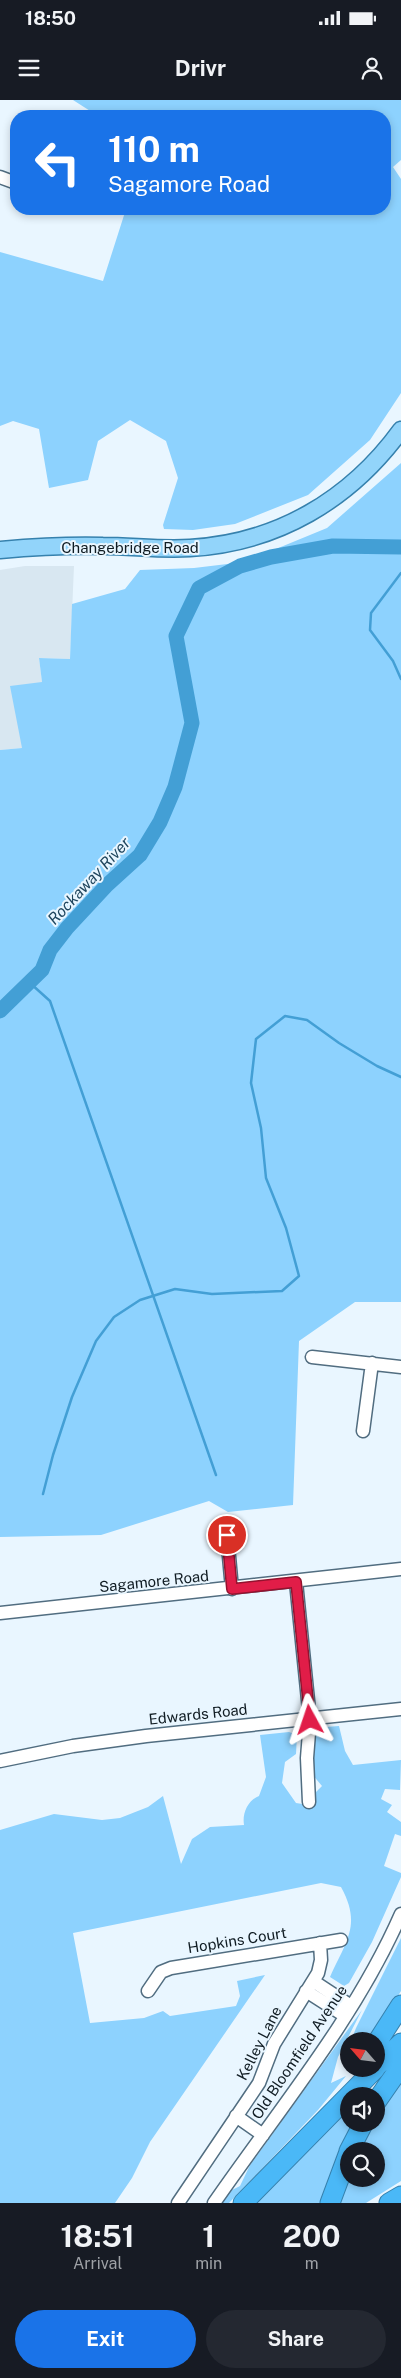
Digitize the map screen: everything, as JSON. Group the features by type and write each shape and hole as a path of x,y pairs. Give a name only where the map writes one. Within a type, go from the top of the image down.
{"highway":[{"path":"384,2032 401,2005"},
{"path":"385,2059 401,2043"},
{"path":"385,2089 401,2066"},
{"path":"320,2123 322,2111 350,2078"},
{"path":"242,2203 366,2078"},
{"path":"330,2202 340,2175"},
{"path":"389,2203 401,2196"}],"main road":[{"name":"Changebridge Road","path":"0,550 62,546 189,548 234,543 257,537 300,520 338,497 374,464 401,430"}],"street":[{"path":"312,1356 401,1367"},
{"path":"363,1431 372,1363"},
{"path":"227,1535 232,1589"},
{"name":"Sagamore Road","path":"0,1613 401,1569"},
{"path":"296,1582 310,1720 306,1758 309,1802"},
{"name":"Edwards Road","path":"0,1761 73,1746 146,1736 401,1709"},
{"name":"Old Bloomfield Avenue","path":"214,2203 348,2011 382,1952 401,1914"},
{"name":"Hopkins Court","path":"148,1990 161,1972 171,1968 341,1940"},
{"name":"Kelley Lane","path":"178,2203 259,2083 274,2044 310,1986 320,1966 320,1943"},
{"path":"310,1986 348,2011"},
{"path":"236,2116 263,2135"}],"shaded area":[{"path":"73,100 401,100 401,160 393,167 401,179 401,393 370,440 308,495 235,524 193,530 164,529 163,525 178,478 166,441 130,420 98,441 88,480 49,488 39,429 13,421 0,426 0,252 103,281 124,215 391,215 391,110 89,110"},
{"path":"401,463 401,1302 355,1302 299,1341 293,1505 228,1512 209,1501 101,1535 0,1537 0,750 22,748 10,686 42,682 39,658 70,659 72,604 125,589 140,570 194,568 244,562 327,528"},
{"path":"25,566 74,566 70,659 39,658 42,682 22,748 0,750 0,570"},
{"path":"339,1726 345,1751 353,1765 401,1760 400,1790 385,1789 381,1799 392,1805 387,1812 401,1822 401,1836 395,1834 384,1866 401,1873 401,1877 372,1942 349,1983 344,1986 330,1977 349,1933 351,1923 347,1900 341,1887 321,1883 73,1933 90,2023 144,2018 163,2011 170,2016 236,2006 240,1996 237,1981 265,1975 150,2142 132,2178 115,2203 0,2203 0,1830 54,1814 102,1820 120,1818 148,1807 163,1796 181,1864 192,1839 210,1827 244,1825 244,1816 247,1808 259,1796 266,1777 260,1735 289,1732 297,1735 296,1754 285,1762 282,1783 296,1803 309,1805 311,1797 322,1786 306,1767 312,1728"},
{"path":"401,1938 401,1991 376,2032 354,2032"},
{"path":"362,2010 351,2032 346,2032"},
{"path":"340,2040 340,2053 331,2083 344,2078 318,2110 229,2203 221,2203 228,2192 240,2186 250,2165"},
{"path":"401,2077 401,2181 366,2203 339,2203 346,2187 385,2187 385,2142 360,2142 365,2132 385,2132 385,2099"},
{"path":"340,2113 340,2132 353,2132 349,2142 340,2142 340,2164 324,2203 251,2203"}],"waterway":[{"name":"Rockaway River","path":"0,1011 42,970 50,950 67,928 107,885 140,855 160,822 175,787 192,723 176,636 199,588 240,566 271,557 333,546 401,547"},
{"path":"401,573 371,613 370,630 393,661 401,679"},
{"path":"30,983 50,1001 216,1475"},
{"path":"43,1494 53,1455 72,1397 96,1341 114,1317 140,1300 175,1289 212,1294 282,1291 299,1276 286,1228 266,1178 261,1128 251,1083 256,1039 285,1016 307,1020 339,1043 377,1066 401,1077"}],"route":[{"path":"227,1535 232,1589 296,1582 310,1720"}]}
